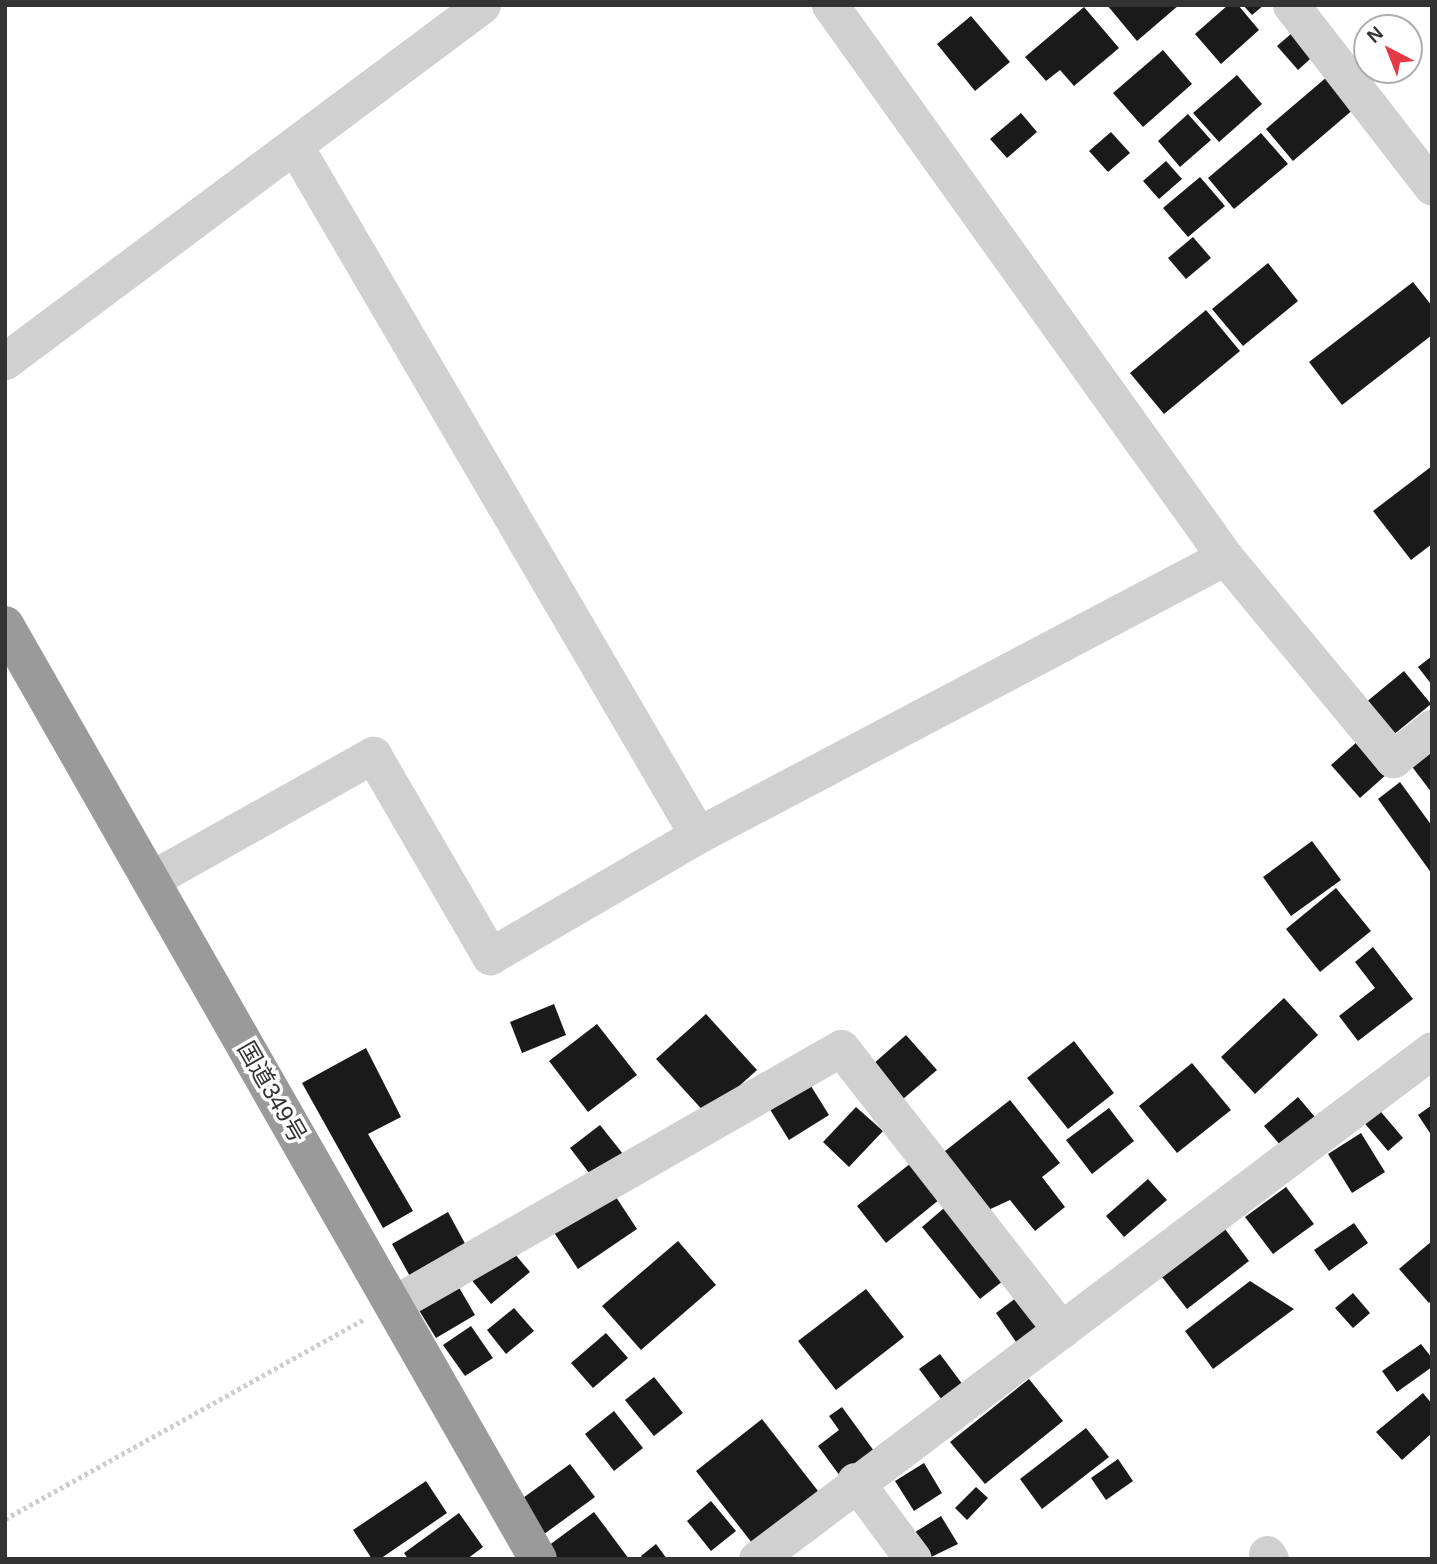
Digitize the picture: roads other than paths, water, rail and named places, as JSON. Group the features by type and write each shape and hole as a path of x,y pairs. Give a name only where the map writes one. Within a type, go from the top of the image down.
{"highway":[{"name":"国道349号","path":"5,625 538,1559"}],"street":[{"path":"5,361 296,148 482,5"},
{"path":"830,5 1225,557 1393,759 1432,728"},
{"path":"1291,5 1432,187"},
{"path":"296,148 698,835"},
{"path":"150,880 373,755 490,956 698,835 1225,557"},
{"path":"394,1304 841,1048 1061,1330"},
{"path":"757,1559 855,1481 1061,1330 1432,1050"},
{"path":"855,1481 913,1559"}]}
